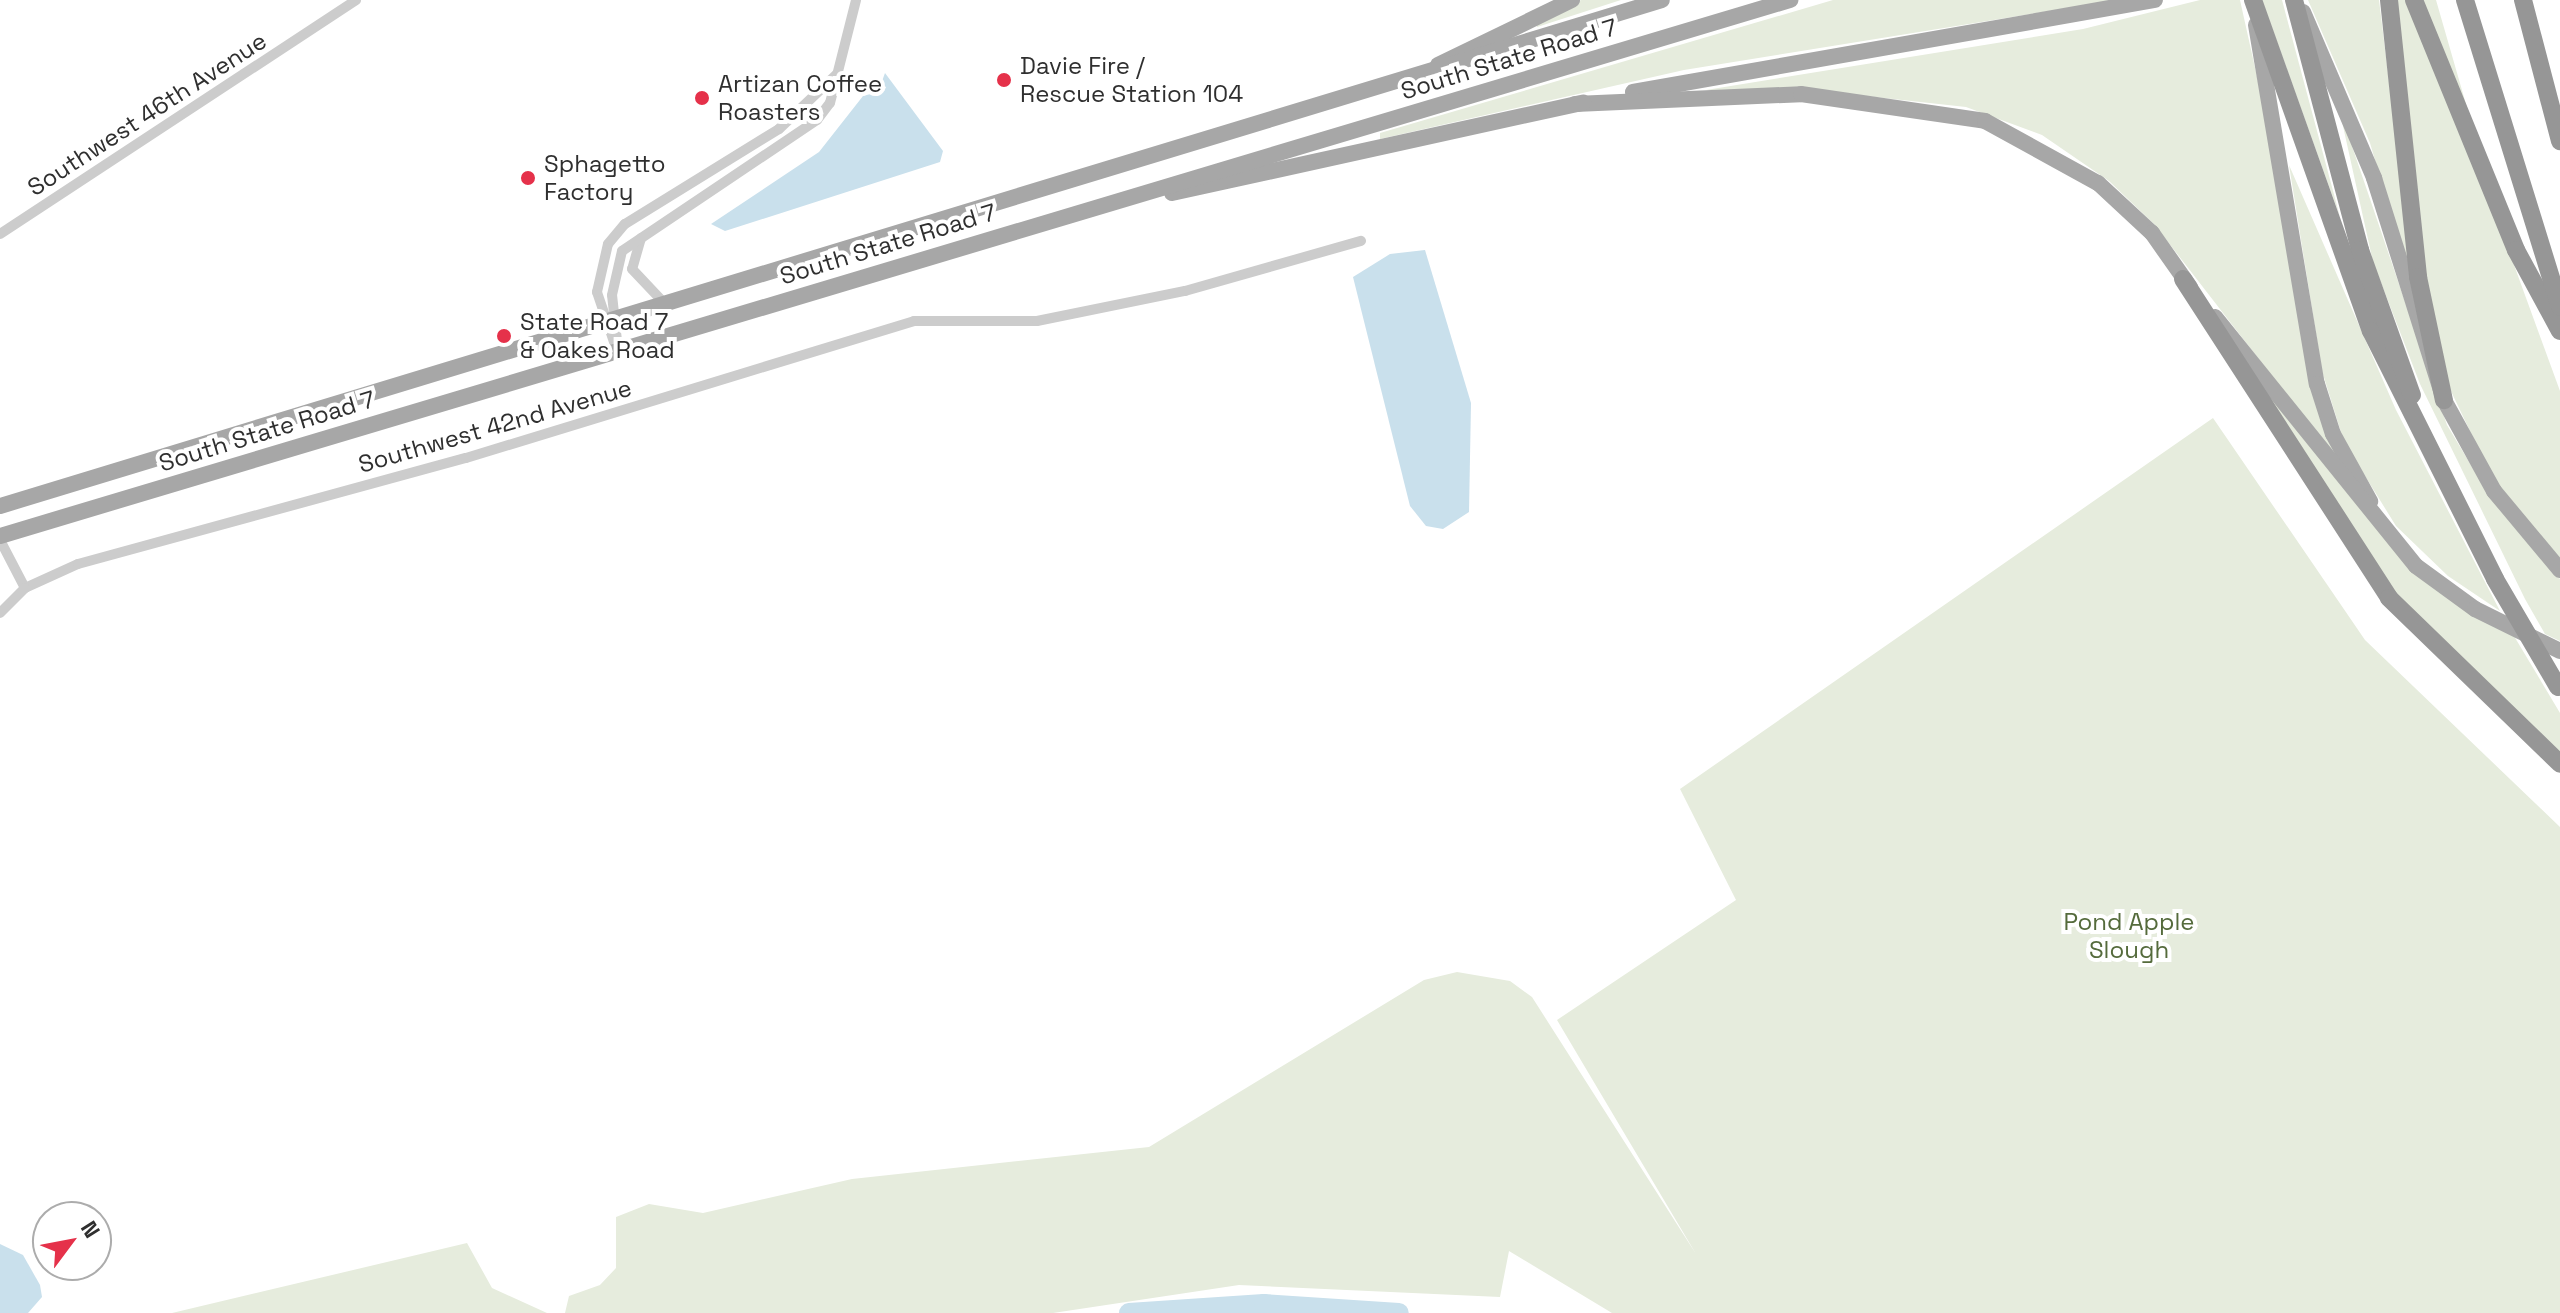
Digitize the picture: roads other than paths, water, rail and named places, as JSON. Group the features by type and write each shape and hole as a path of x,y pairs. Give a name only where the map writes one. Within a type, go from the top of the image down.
{"highway":[{"path":"2252,0 2376,343 2495,579 2559,688"},
{"path":"2296,0 2386,328 2495,579"},
{"path":"2389,0 2420,289 2444,400"},
{"path":"2414,0 2516,250 2560,331"},
{"path":"2465,0 2560,307"},
{"path":"2523,0 2560,141"},
{"path":"2183,279 2389,598 2560,764"}],"main road":[{"path":"1393,86 1572,0"},
{"name":"South State Road 7","path":"0,506 1393,86 1662,0"},
{"name":"South State Road 7","path":"0,538 1072,213 1790,0"},
{"path":"1072,213 1575,104 2155,0"},
{"path":"2252,0 2317,384 2340,449 2396,544"},
{"path":"2296,0 2374,178 2444,400 2494,491 2560,570"},
{"path":"1575,104 1801,94 1985,121 2098,183 2152,233 2183,279 2396,544 2445,590 2560,651"},
{"path":"278,453 302,432 310,413"}],"street":[{"name":"Southwest 46th Avenue","path":"0,234 356,0"},
{"path":"609,322 617,263 644,233 739,176 817,120 838,73 856,0"},
{"path":"618,350 597,292 608,244 625,224 751,147 838,73"},
{"path":"739,176 751,147"},
{"path":"644,233 632,269 666,305"},
{"name":"Southwest 42nd Avenue","path":"25,588 78,564 466,458 914,321 1037,321 1185,291 1361,241"},
{"path":"0,538 25,588 0,613"}],"water":[{"path":"885,73 943,151 940,162 725,231 711,224 819,152 863,96 878,92"},
{"path":"1425,250 1471,403 1469,512 1443,529 1426,526 1410,506 1353,277 1390,254"},
{"path":"0,1244 23,1255 32,1271 32,1281 38,1281 40,1285 42,1297 28,1313 0,1313"}],"waterway":[{"path":"1129,1313 1264,1304 1399,1313"}],"place":[{"name":"Davie Fire / Rescue Station 104","path":"1004,80"},
{"name":"Artizan Coffee Roasters","path":"702,98"},
{"name":"Sphagetto Factory","path":"528,178"},
{"name":"State Road 7 & Oakes Road","path":"504,336"}],"park label":[{"name":"Pond Apple Slough","path":"2129,936"}]}
